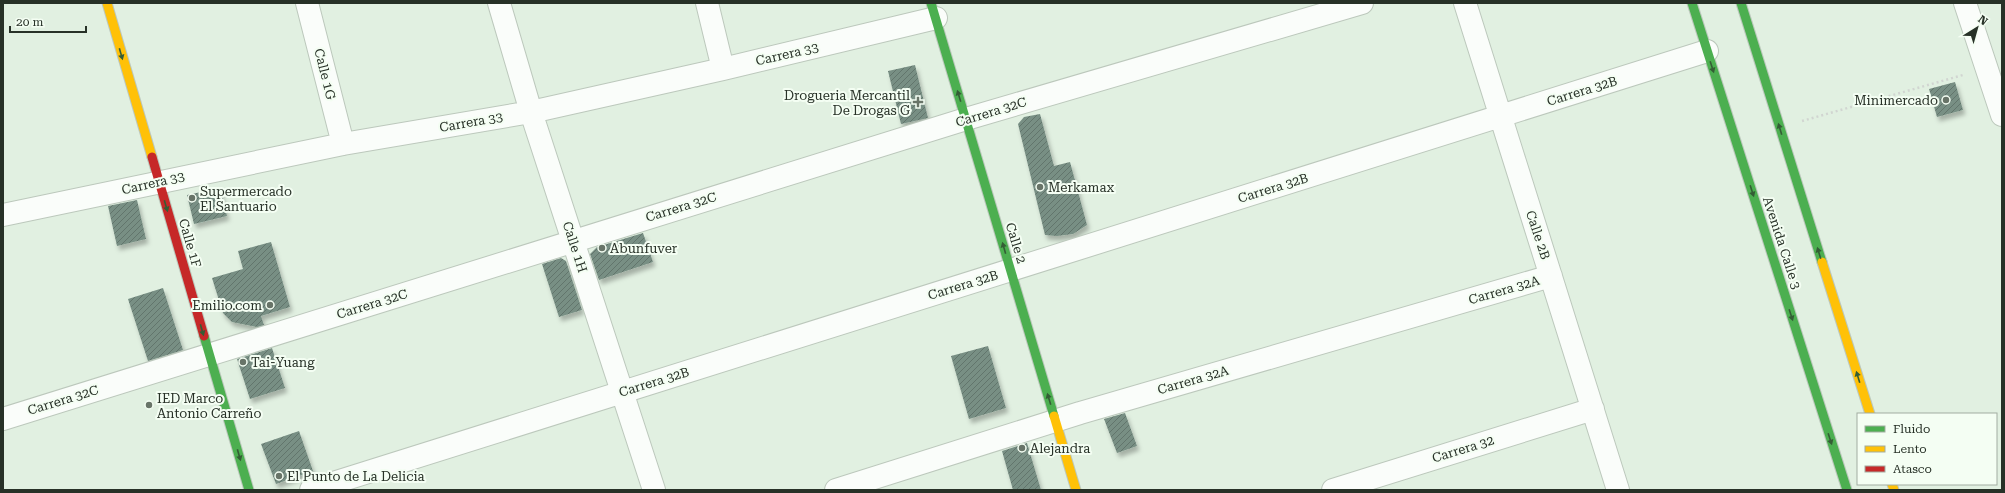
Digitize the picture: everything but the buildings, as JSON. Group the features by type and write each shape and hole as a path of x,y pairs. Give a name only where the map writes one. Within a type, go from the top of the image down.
{"street":[{"name":"Calle 1F","path":"107,3 249,490"},
{"name":"Calle 1G","path":"307,3 343,144"},
{"name":"Calle 1H","path":"499,3 531,112 654,490"},
{"path":"707,3 723,69"},
{"name":"Carrera 32C","path":"3,419 966,119 1362,3"},
{"name":"Calle 2B","path":"1465,3 1618,490"},
{"name":"Avenida Calle 3","path":"1692,3 1847,490"},
{"path":"1741,3 1870,413"},
{"path":"1965,3 1994,66 2002,115"},
{"name":"Carrera 33","path":"3,215 343,144 531,112 723,69 934,11"},
{"name":"Calle 2","path":"934,11 1076,490"},
{"name":"Carrera 32B","path":"311,490 1707,51"},
{"name":"Carrera 32A","path":"836,490 1056,420 1551,276"},
{"name":"Carrera 32","path":"1334,490 1593,409"}],"path":[{"path":"1797,123 1994,66"}],"traffic: fast":[{"path":"931,3 1054,416"},
{"path":"1692,3 1847,490"},
{"path":"1741,3 1822,262"},
{"path":"204,336 249,490"}],"traffic: slow":[{"path":"107,3 152,157"},
{"path":"1822,262 1870,413"},
{"path":"1054,416 1076,490"},
{"path":"1892,485 1894,490"}],"traffic: jam":[{"path":"152,157 204,336"}],"place":[{"name":"Minimercado","path":"1946,100"},
{"name":"Drogueria Mercantil De Drogas G","path":"918,102"},
{"name":"Merkamax","path":"1040,187"},
{"name":"Supermercado El Santuario","path":"192,198"},
{"name":"Abunfuver","path":"602,248"},
{"name":"Emilio.com","path":"270,305"},
{"name":"Tai-Yuang","path":"243,362"},
{"name":"IED Marco Antonio Carreño","path":"149,405"},
{"name":"Alejandra","path":"1022,448"},
{"name":"El Punto de La Delicia","path":"279,476"}]}
